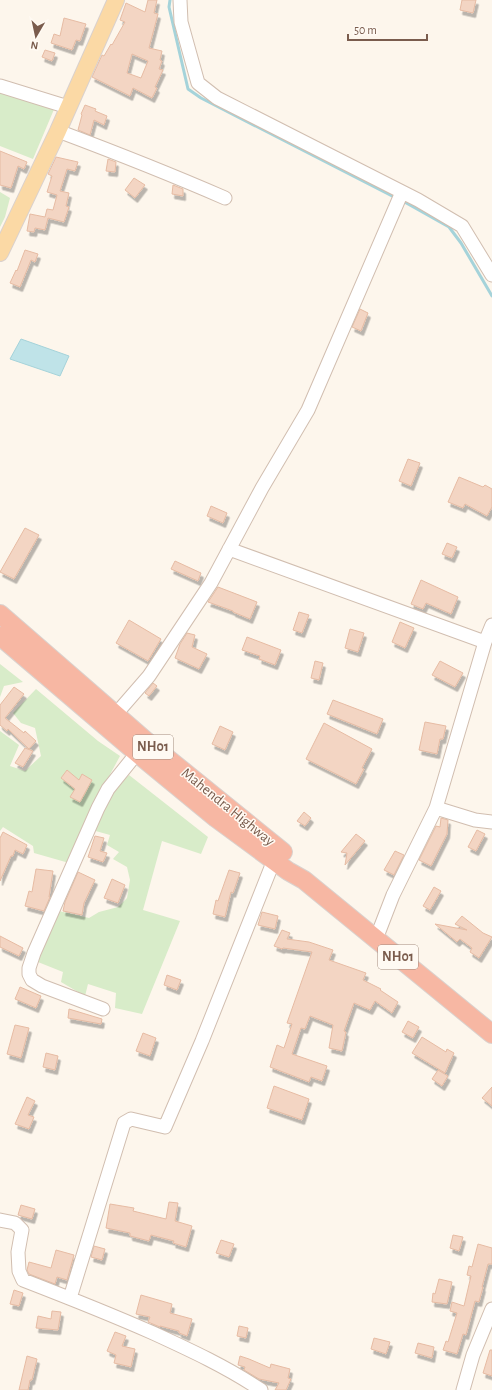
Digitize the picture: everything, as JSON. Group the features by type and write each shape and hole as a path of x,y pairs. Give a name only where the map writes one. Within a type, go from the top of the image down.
{"highway":[{"name":"Mahendra Highway","path":"0,614 152,746 283,852 304,880"},
{"name":"Mahendra Highway","path":"0,636 216,818 288,871 304,880 492,1034"}],"main road":[{"path":"0,253 58,131 116,0"}],"street":[{"path":"180,0 181,22 198,83 217,98 418,200 462,226 492,275"},
{"path":"0,86 68,107"},
{"path":"58,131 167,173 225,198"},
{"path":"116,714 149,676 211,583 262,488 308,410 402,192"},
{"path":"229,549 485,642"},
{"path":"376,939 393,895 436,808 485,642 492,625"},
{"path":"103,1009 42,986 32,980 29,974 29,968 34,953 98,808 108,789 137,753"},
{"path":"436,808 475,820 492,822"},
{"path":"70,1298 124,1123 131,1119 166,1127 274,860"},
{"path":"0,1220 15,1223 22,1230 18,1252 19,1271 23,1280 105,1312 181,1346 243,1378 261,1390"},
{"path":"463,1390 473,1355 492,1308"}],"green space":[{"path":"0,92 55,107 33,159 0,146"},
{"path":"0,192 10,198 5,217 0,227"},
{"path":"0,664 23,682 4,686 0,697"},
{"path":"36,689 98,741 120,756 87,817 69,863 34,853 33,846 3,827 0,831 0,731 19,745 10,766 25,771 41,756 35,728 21,723 13,713"},
{"path":"129,775 208,837 201,854 162,841 143,910 180,921 142,1014 115,1008 116,993 88,984 85,996 61,982 63,972 38,962 39,955 59,911 89,918 99,912 118,907 127,898 130,880 127,867 113,859 119,852 107,845 110,835 92,830 101,805"}],"water":[{"path":"21,339 69,356 60,376 10,359"}],"building":[{"path":"148,0 157,0 154,13 158,14 149,48 162,51 160,60 162,61 159,69 163,70 155,87 157,88 152,98 133,88 130,96 92,77 102,55 104,56 111,44 112,45 125,22 120,20 126,3 145,12","holes":["132,54 148,61 141,78 127,73"]},
{"path":"462,0 476,0 473,13 460,10"},
{"path":"64,18 86,24 80,41 76,40 72,50 51,43 54,34 60,36"},
{"path":"45,50 55,53 52,61 42,57"},
{"path":"85,105 96,109 95,111 107,116 104,125 94,120 90,135 78,130 81,114"},
{"path":"0,151 27,162 24,169 18,166 11,188 0,185"},
{"path":"56,157 78,162 75,171 67,169 60,191 69,193 66,206 69,207 64,222 48,218 45,230 35,228 34,232 27,231 30,214 45,217 47,209 53,210 57,195 47,192 52,176 48,174"},
{"path":"108,159 116,162 115,172 106,171"},
{"path":"134,178 145,185 135,198 125,190"},
{"path":"173,185 183,189 183,196 172,194"},
{"path":"25,250 38,254 35,262 31,260 20,287 10,283 16,270 17,271"},
{"path":"360,309 368,313 361,331 352,327"},
{"path":"408,459 420,463 411,486 399,481"},
{"path":"459,477 483,487 485,485 492,489 492,507 487,516 465,504 463,508 448,502"},
{"path":"211,506 227,513 223,523 207,516"},
{"path":"25,528 39,535 14,579 0,572"},
{"path":"447,543 457,547 452,558 442,554"},
{"path":"175,561 201,573 198,581 171,569"},
{"path":"421,580 458,597 451,614 426,603 423,609 411,604"},
{"path":"218,587 257,602 250,619 208,602"},
{"path":"299,612 309,615 302,633 293,630"},
{"path":"129,620 161,639 148,661 116,643"},
{"path":"400,622 414,628 405,648 392,642"},
{"path":"350,629 364,633 358,652 345,648"},
{"path":"187,633 195,635 192,647 207,654 199,669 175,658 180,644"},
{"path":"247,637 281,650 275,665 259,659 260,656 242,650"},
{"path":"315,661 323,663 319,680 311,678"},
{"path":"440,661 463,673 455,687 432,675"},
{"path":"153,683 157,686 149,696 145,693"},
{"path":"14,687 24,694 5,718 24,733 25,731 36,741 29,749 8,729 7,731 0,725 0,705"},
{"path":"333,700 383,719 377,734 327,714"},
{"path":"425,722 446,726 443,739 440,739 437,754 419,750"},
{"path":"324,723 372,749 356,784 306,759"},
{"path":"220,726 233,732 225,750 212,744"},
{"path":"25,748 33,751 23,767 15,763"},
{"path":"67,770 79,780 82,774 92,780 80,802 70,797 75,789 61,778"},
{"path":"304,812 311,818 305,826 297,821"},
{"path":"441,818 448,820 447,834 431,866 419,860 436,826 440,827"},
{"path":"477,830 485,834 476,851 468,847"},
{"path":"3,832 27,845 23,854 15,850 0,881 0,838"},
{"path":"356,834 365,841 345,865 347,853 341,852"},
{"path":"95,836 104,838 100,851 107,853 103,862 88,857"},
{"path":"395,851 404,855 394,875 384,870"},
{"path":"36,869 53,871 50,897 44,911 25,906 29,891 32,892"},
{"path":"229,870 240,873 233,893 231,892 225,917 213,914 216,900 218,901"},
{"path":"78,872 95,880 84,903 82,915 63,911 65,902"},
{"path":"112,879 125,885 118,903 104,898"},
{"path":"434,887 441,891 430,910 423,906"},
{"path":"262,912 278,916 275,929 258,925"},
{"path":"462,916 483,933 492,937 479,958 470,952 472,948 460,939 457,942 435,924 467,930 455,924"},
{"path":"282,930 290,933 287,939 309,942 333,950 329,960 366,973 363,980 381,989 380,990 398,1002 392,1013 375,1001 370,1010 354,1003 344,1031 346,1032 342,1051 329,1048 333,1025 310,1016 305,1029 301,1028 292,1054 327,1066 322,1081 311,1077 309,1082 270,1067 277,1045 284,1048 292,1024 287,1023 312,952 282,949 274,946"},
{"path":"0,936 23,948 19,956 0,947"},
{"path":"167,975 181,980 177,990 164,985"},
{"path":"20,987 41,996 36,1008 15,999"},
{"path":"69,1009 102,1019 101,1024 68,1018"},
{"path":"408,1021 419,1027 413,1038 402,1032"},
{"path":"15,1025 29,1028 21,1058 7,1054"},
{"path":"143,1033 156,1038 150,1056 136,1051"},
{"path":"422,1037 446,1052 447,1049 454,1053 445,1073 412,1053"},
{"path":"46,1053 58,1056 55,1070 43,1067"},
{"path":"438,1070 448,1076 442,1086 432,1079"},
{"path":"274,1086 309,1099 302,1120 267,1108"},
{"path":"492,1087 492,1106 482,1098"},
{"path":"27,1097 35,1101 28,1115 34,1117 29,1129 15,1124"},
{"path":"169,1202 178,1203 175,1221 192,1226 186,1247 173,1243 174,1241 151,1235 149,1241 130,1236 130,1233 106,1228 110,1204 134,1208 133,1211 166,1219"},
{"path":"21,1205 35,1209 32,1219 18,1215"},
{"path":"453,1235 463,1237 459,1251 450,1248"},
{"path":"221,1240 234,1244 229,1257 216,1253"},
{"path":"478,1244 492,1248 492,1264 488,1264 479,1302 475,1301 466,1335 463,1334 457,1354 443,1350 446,1341 448,1342 457,1313 450,1311 452,1302 464,1306 471,1276 467,1275 469,1266 472,1267"},
{"path":"94,1246 105,1249 102,1260 91,1257"},
{"path":"56,1250 74,1255 67,1280 57,1277 55,1284 29,1274 27,1270 29,1262 51,1268"},
{"path":"439,1279 452,1282 447,1304 432,1302 433,1293 435,1294"},
{"path":"14,1290 23,1293 19,1306 10,1304"},
{"path":"141,1295 172,1304 170,1313 192,1319 187,1336 179,1333 179,1331 160,1327 148,1322 150,1317 136,1314"},
{"path":"52,1311 61,1312 58,1330 36,1328 38,1316 51,1319"},
{"path":"239,1326 248,1328 246,1338 237,1336"},
{"path":"115,1332 126,1336 122,1346 135,1349 131,1367 114,1363 116,1355 107,1351"},
{"path":"374,1338 390,1342 386,1354 371,1349"},
{"path":"418,1343 434,1347 432,1358 415,1353"},
{"path":"490,1350 492,1350 492,1376 483,1373"},
{"path":"27,1356 37,1359 28,1390 19,1390"},
{"path":"240,1356 270,1368 271,1364 290,1369 288,1378 291,1379 286,1390 275,1390 279,1383 259,1379 244,1370 245,1367 238,1365"}],"waterway":[{"path":"170,0 169,7 188,89 201,98 396,198"},
{"path":"401,200 449,227 461,243 492,296"}]}
